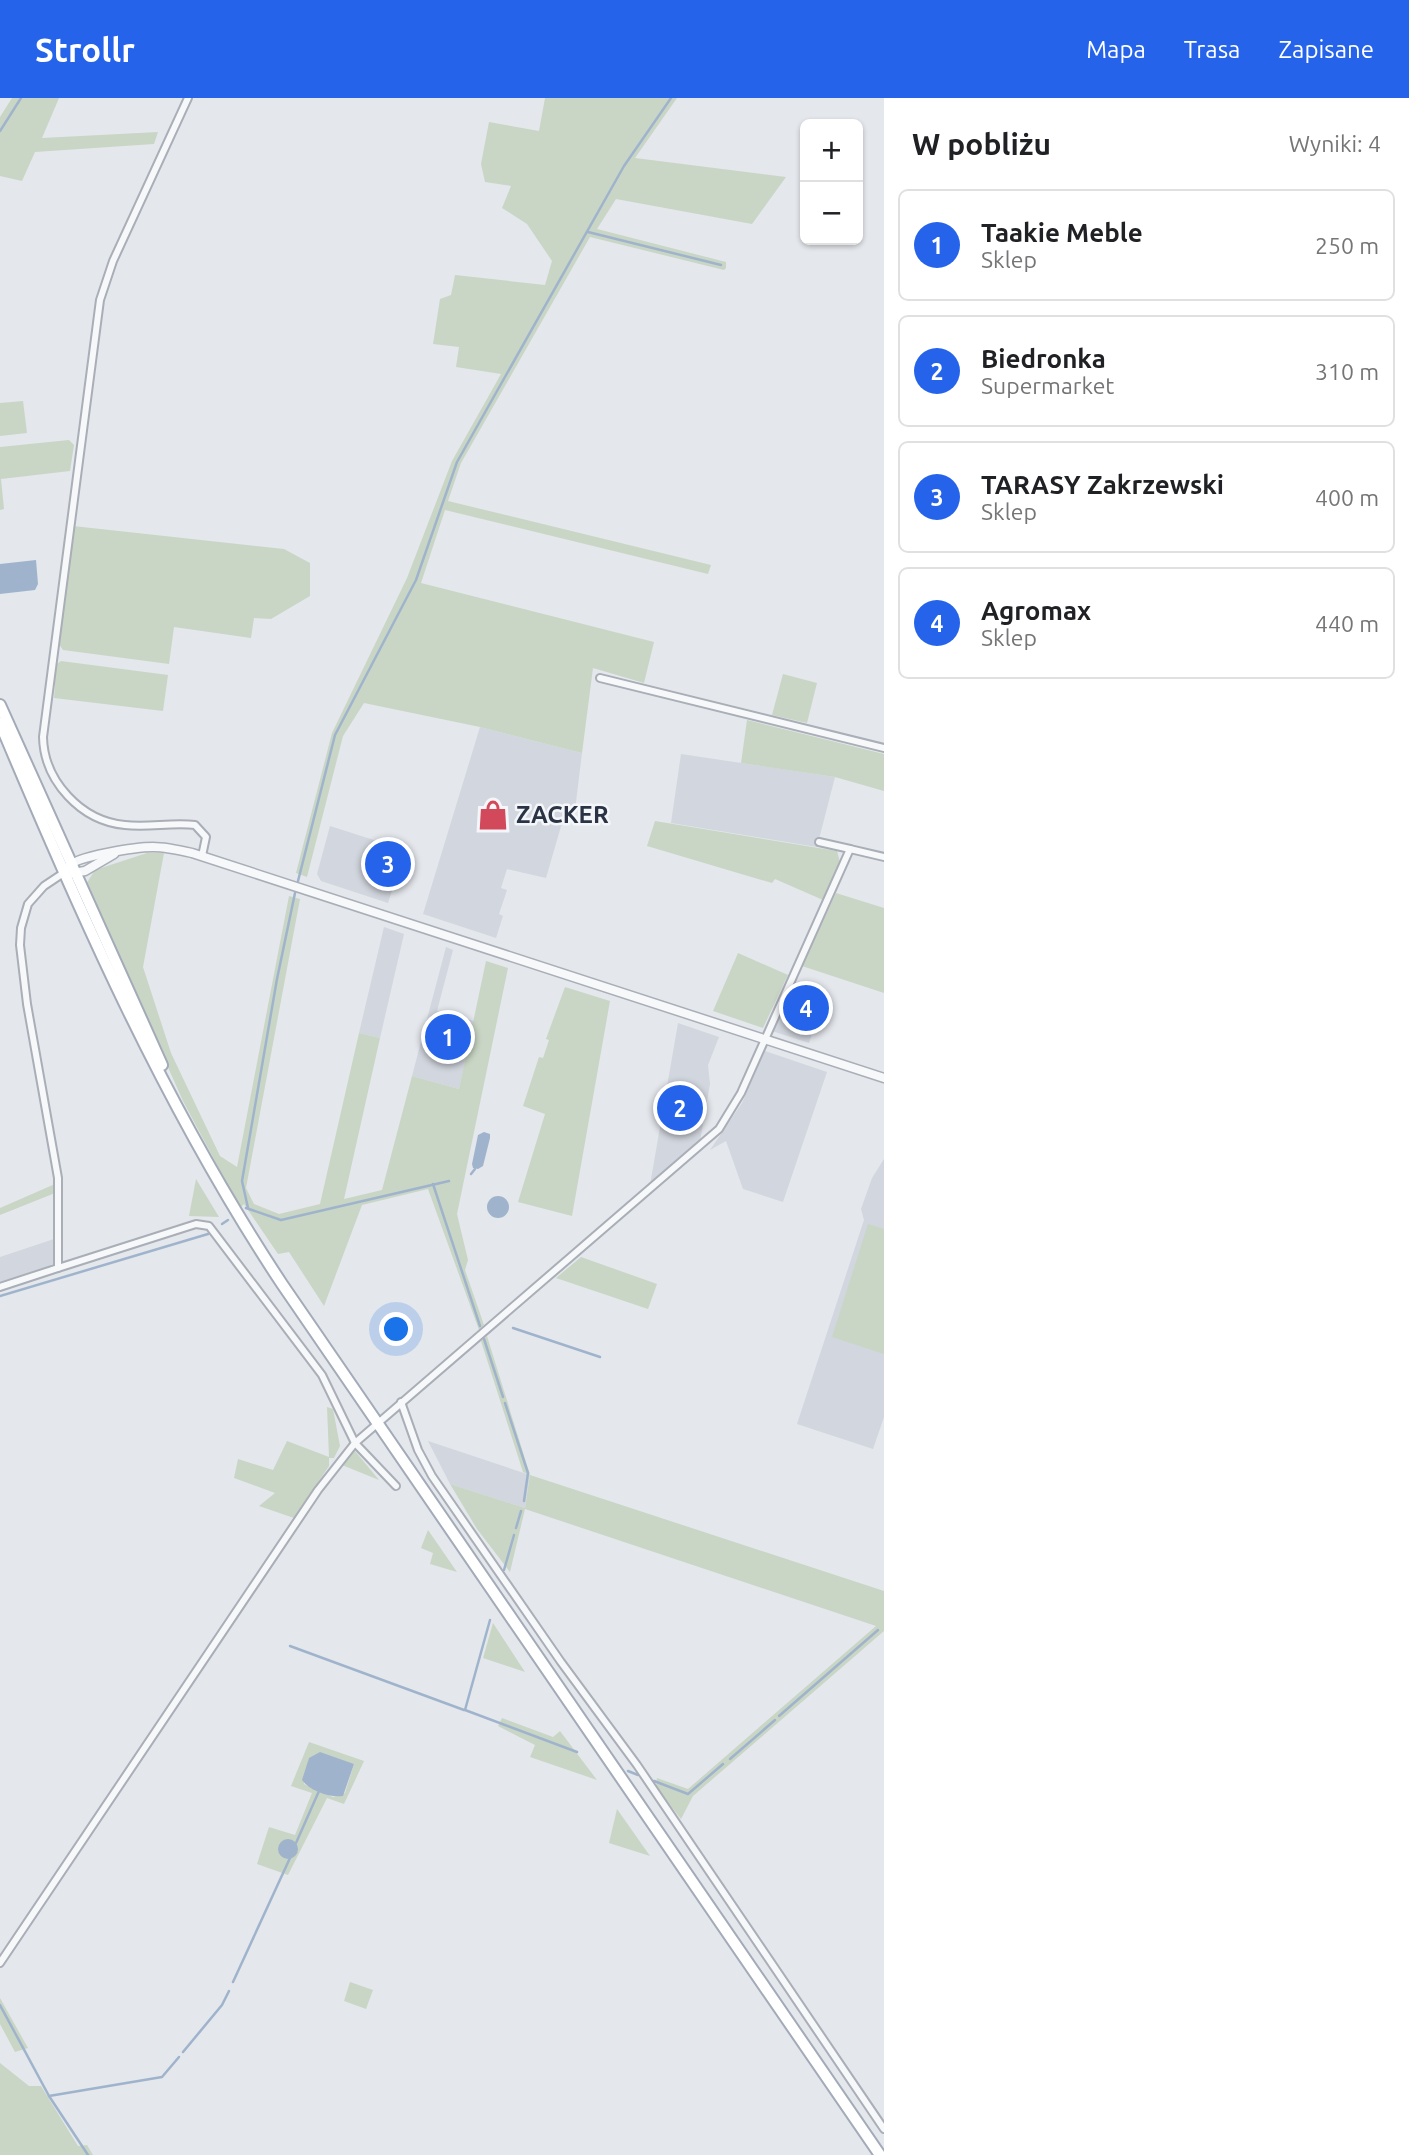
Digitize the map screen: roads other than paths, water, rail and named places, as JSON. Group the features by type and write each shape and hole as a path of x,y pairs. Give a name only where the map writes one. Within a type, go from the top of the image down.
{"main road":[{"path":"0,705 129,1012 174,1101 248,1233 880,2155"},
{"path":"0,723 71,869"}],"street":[{"path":"188,98 113,261 100,300 43,737 50,769 76,806 121,825 195,825 206,836 202,856"},
{"path":"600,678 884,748"},
{"path":"818,842 884,857"},
{"path":"58,1268 58,1178 27,1004 20,945 21,928 28,905 44,886 90,856 153,847 202,856 884,1079"},
{"path":"0,1963 318,1490 355,1443 712,1136 731,1113 850,849"},
{"path":"71,869 114,854"},
{"path":"0,1287 196,1224 209,1226 322,1375 355,1443 396,1486"},
{"path":"401,1402 418,1450 432,1476 561,1662 637,1765 884,2129"}],"water":[{"path":"36,560 38,584 35,590 0,594 0,564"},
{"path":"484,1132 490,1134 490,1138 483,1166 473,1168 478,1135"},
{"path":"498,1196 506,1199 509,1207 506,1215 498,1218 490,1215 487,1207 490,1199"},
{"path":"320,1752 354,1764 343,1796 321,1793 302,1780 309,1758"},
{"path":"284,1839 292,1839 298,1849 292,1859 284,1859 278,1853 278,1845"}],"waterway":[{"path":"0,131 21,98"},
{"path":"298,881 335,735 416,580 457,462 624,166 671,98"},
{"path":"588,232 721,265"},
{"path":"248,1208 242,1181 277,979 295,893"},
{"path":"471,1174 475,1169"},
{"path":"246,1208 281,1220 449,1181"},
{"path":"433,1184 480,1326"},
{"path":"222,1224 228,1220"},
{"path":"0,1296 208,1234"},
{"path":"513,1328 600,1357"},
{"path":"484,1339 503,1397"},
{"path":"505,1403 528,1473 524,1501"},
{"path":"516,1528 521,1511"},
{"path":"504,1570 514,1535"},
{"path":"490,1620 465,1710 577,1752"},
{"path":"779,1716 878,1630"},
{"path":"290,1646 464,1710"},
{"path":"730,1759 775,1720"},
{"path":"654,1781 688,1794 723,1764"},
{"path":"628,1771 638,1775"},
{"path":"296,1843 319,1791"},
{"path":"233,1982 290,1858"},
{"path":"183,2052 222,2005 229,1991"},
{"path":"0,2005 49,2096 88,2155"},
{"path":"49,2096 162,2077 179,2057"}],"place":[{"name":"ZACKER","path":"493,815"},
{"name":"TARASY Zakrzewski","path":"388,864"},
{"name":"Agromax","path":"806,1008"},
{"name":"Taakie Meble","path":"448,1037"},
{"name":"Biedronka","path":"680,1108"}]}
